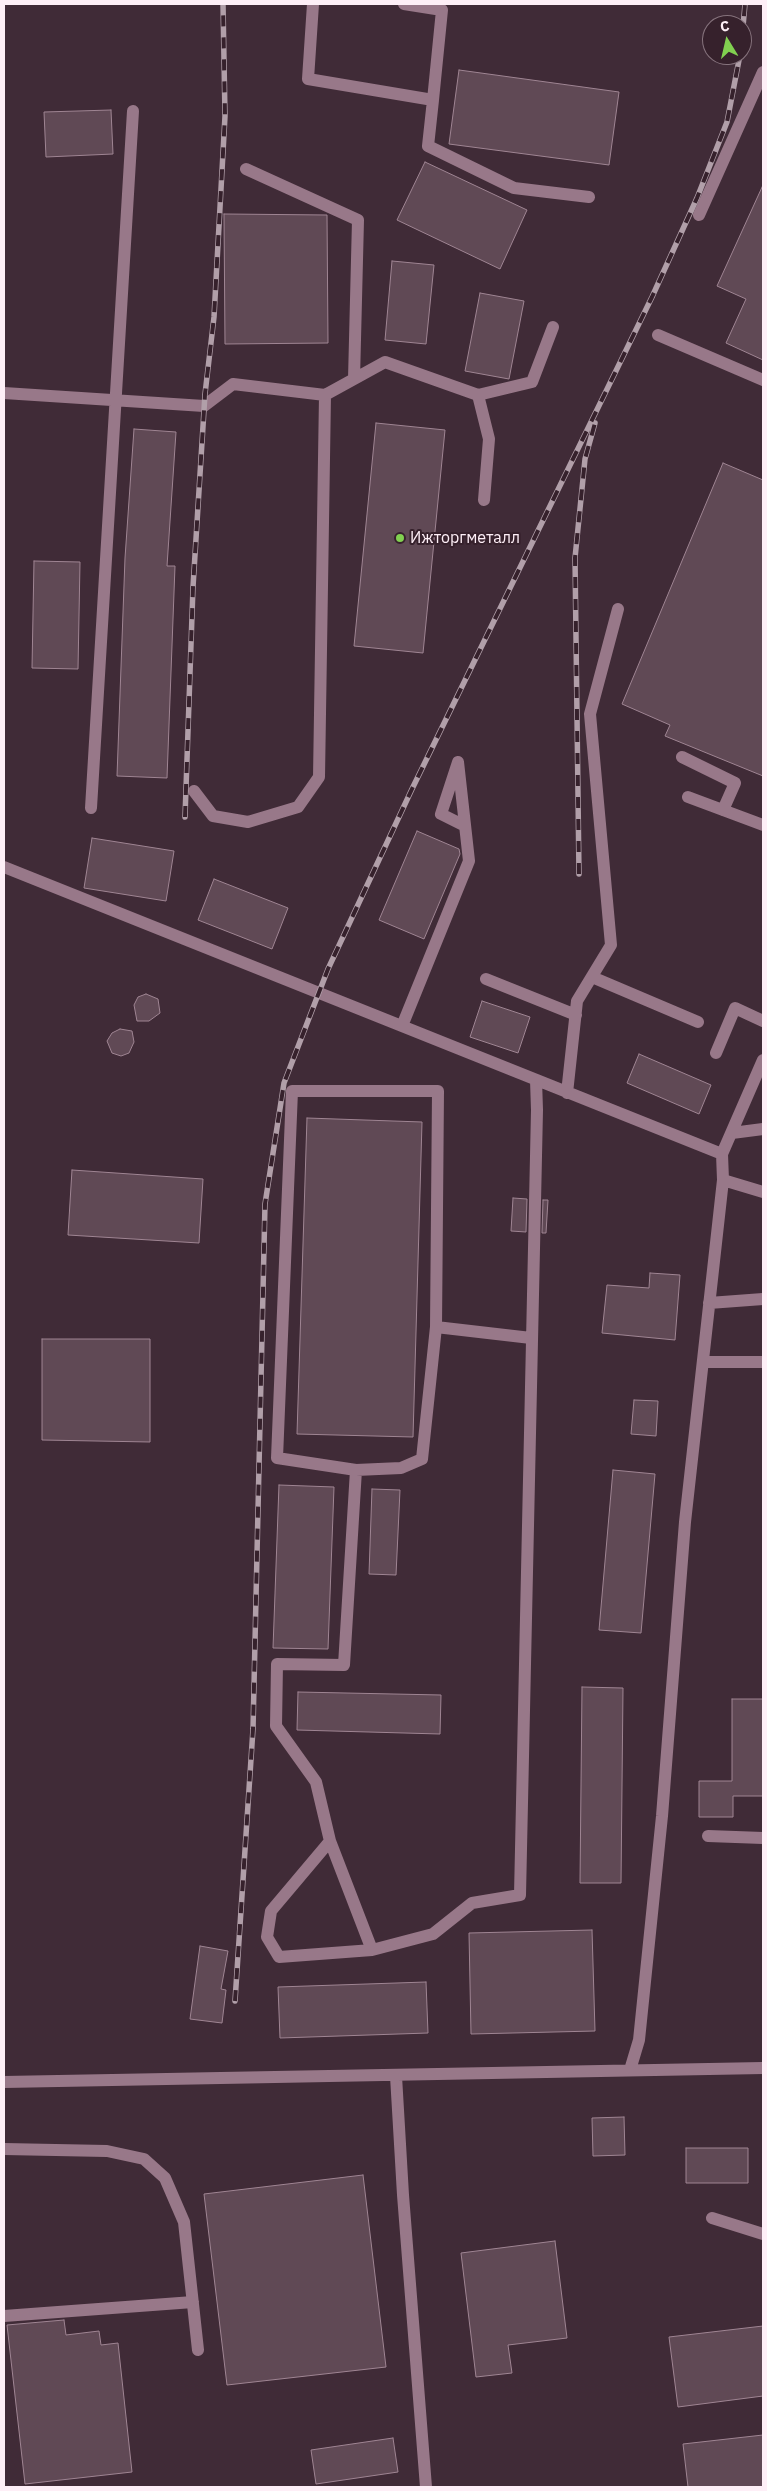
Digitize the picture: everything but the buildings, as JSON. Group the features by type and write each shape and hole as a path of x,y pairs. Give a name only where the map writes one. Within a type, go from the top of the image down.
{"street":[{"path":"313,4 308,79 433,100"},
{"path":"404,4 442,10 428,146 514,188 589,197"},
{"path":"698,215 763,72"},
{"path":"91,808 133,111"},
{"path":"246,169 358,220 354,379"},
{"path":"4,393 204,406 233,384 325,395 385,362 478,395 532,382 553,326"},
{"path":"658,335 763,380"},
{"path":"194,792 213,816 248,822 298,807 319,777 325,395"},
{"path":"478,395 489,439 484,500"},
{"path":"567,1092 577,1001 611,945 590,714 618,609"},
{"path":"682,757 735,783 723,810"},
{"path":"688,797 763,825"},
{"path":"402,1026 469,861 465,826"},
{"path":"4,867 722,1154"},
{"path":"592,977 698,1022"},
{"path":"486,979 576,1015"},
{"path":"716,1053 735,1008 763,1021"},
{"path":"630,2070 639,2040 662,1816 684,1532 723,1180 722,1154 763,1060"},
{"path":"330,1841 271,1911 267,1936 279,1957 372,1950 433,1934 472,1903 520,1895 536,1080"},
{"path":"438,1090 436,1327 422,1460 401,1468 356,1470 278,1458 292,1091 438,1090"},
{"path":"732,1133 763,1129"},
{"path":"723,1180 763,1192"},
{"path":"709,1303 763,1299"},
{"path":"436,1327 531,1338"},
{"path":"703,1362 763,1362"},
{"path":"356,1470 344,1665 277,1664 276,1726 316,1782 330,1841 372,1950"},
{"path":"708,1836 763,1838"},
{"path":"4,2082 763,2068"},
{"path":"396,2076 402,2194 426,2487"},
{"path":"4,2149 107,2151 144,2159 165,2178 184,2222 198,2350"},
{"path":"712,2218 763,2234"},
{"path":"4,2316 193,2302"}],"railway":[{"path":"185,817 193,587 205,394 214,317 225,116 223,4"},
{"path":"744,15 745,4"},
{"path":"235,2001 253,1729 265,1204 284,1083 328,969 412,789 652,297 697,198 727,122 738,65"},
{"path":"579,874 575,558 585,459 595,423"}],"place":[{"name":"Ижторгметалл","path":"400,538"}]}
